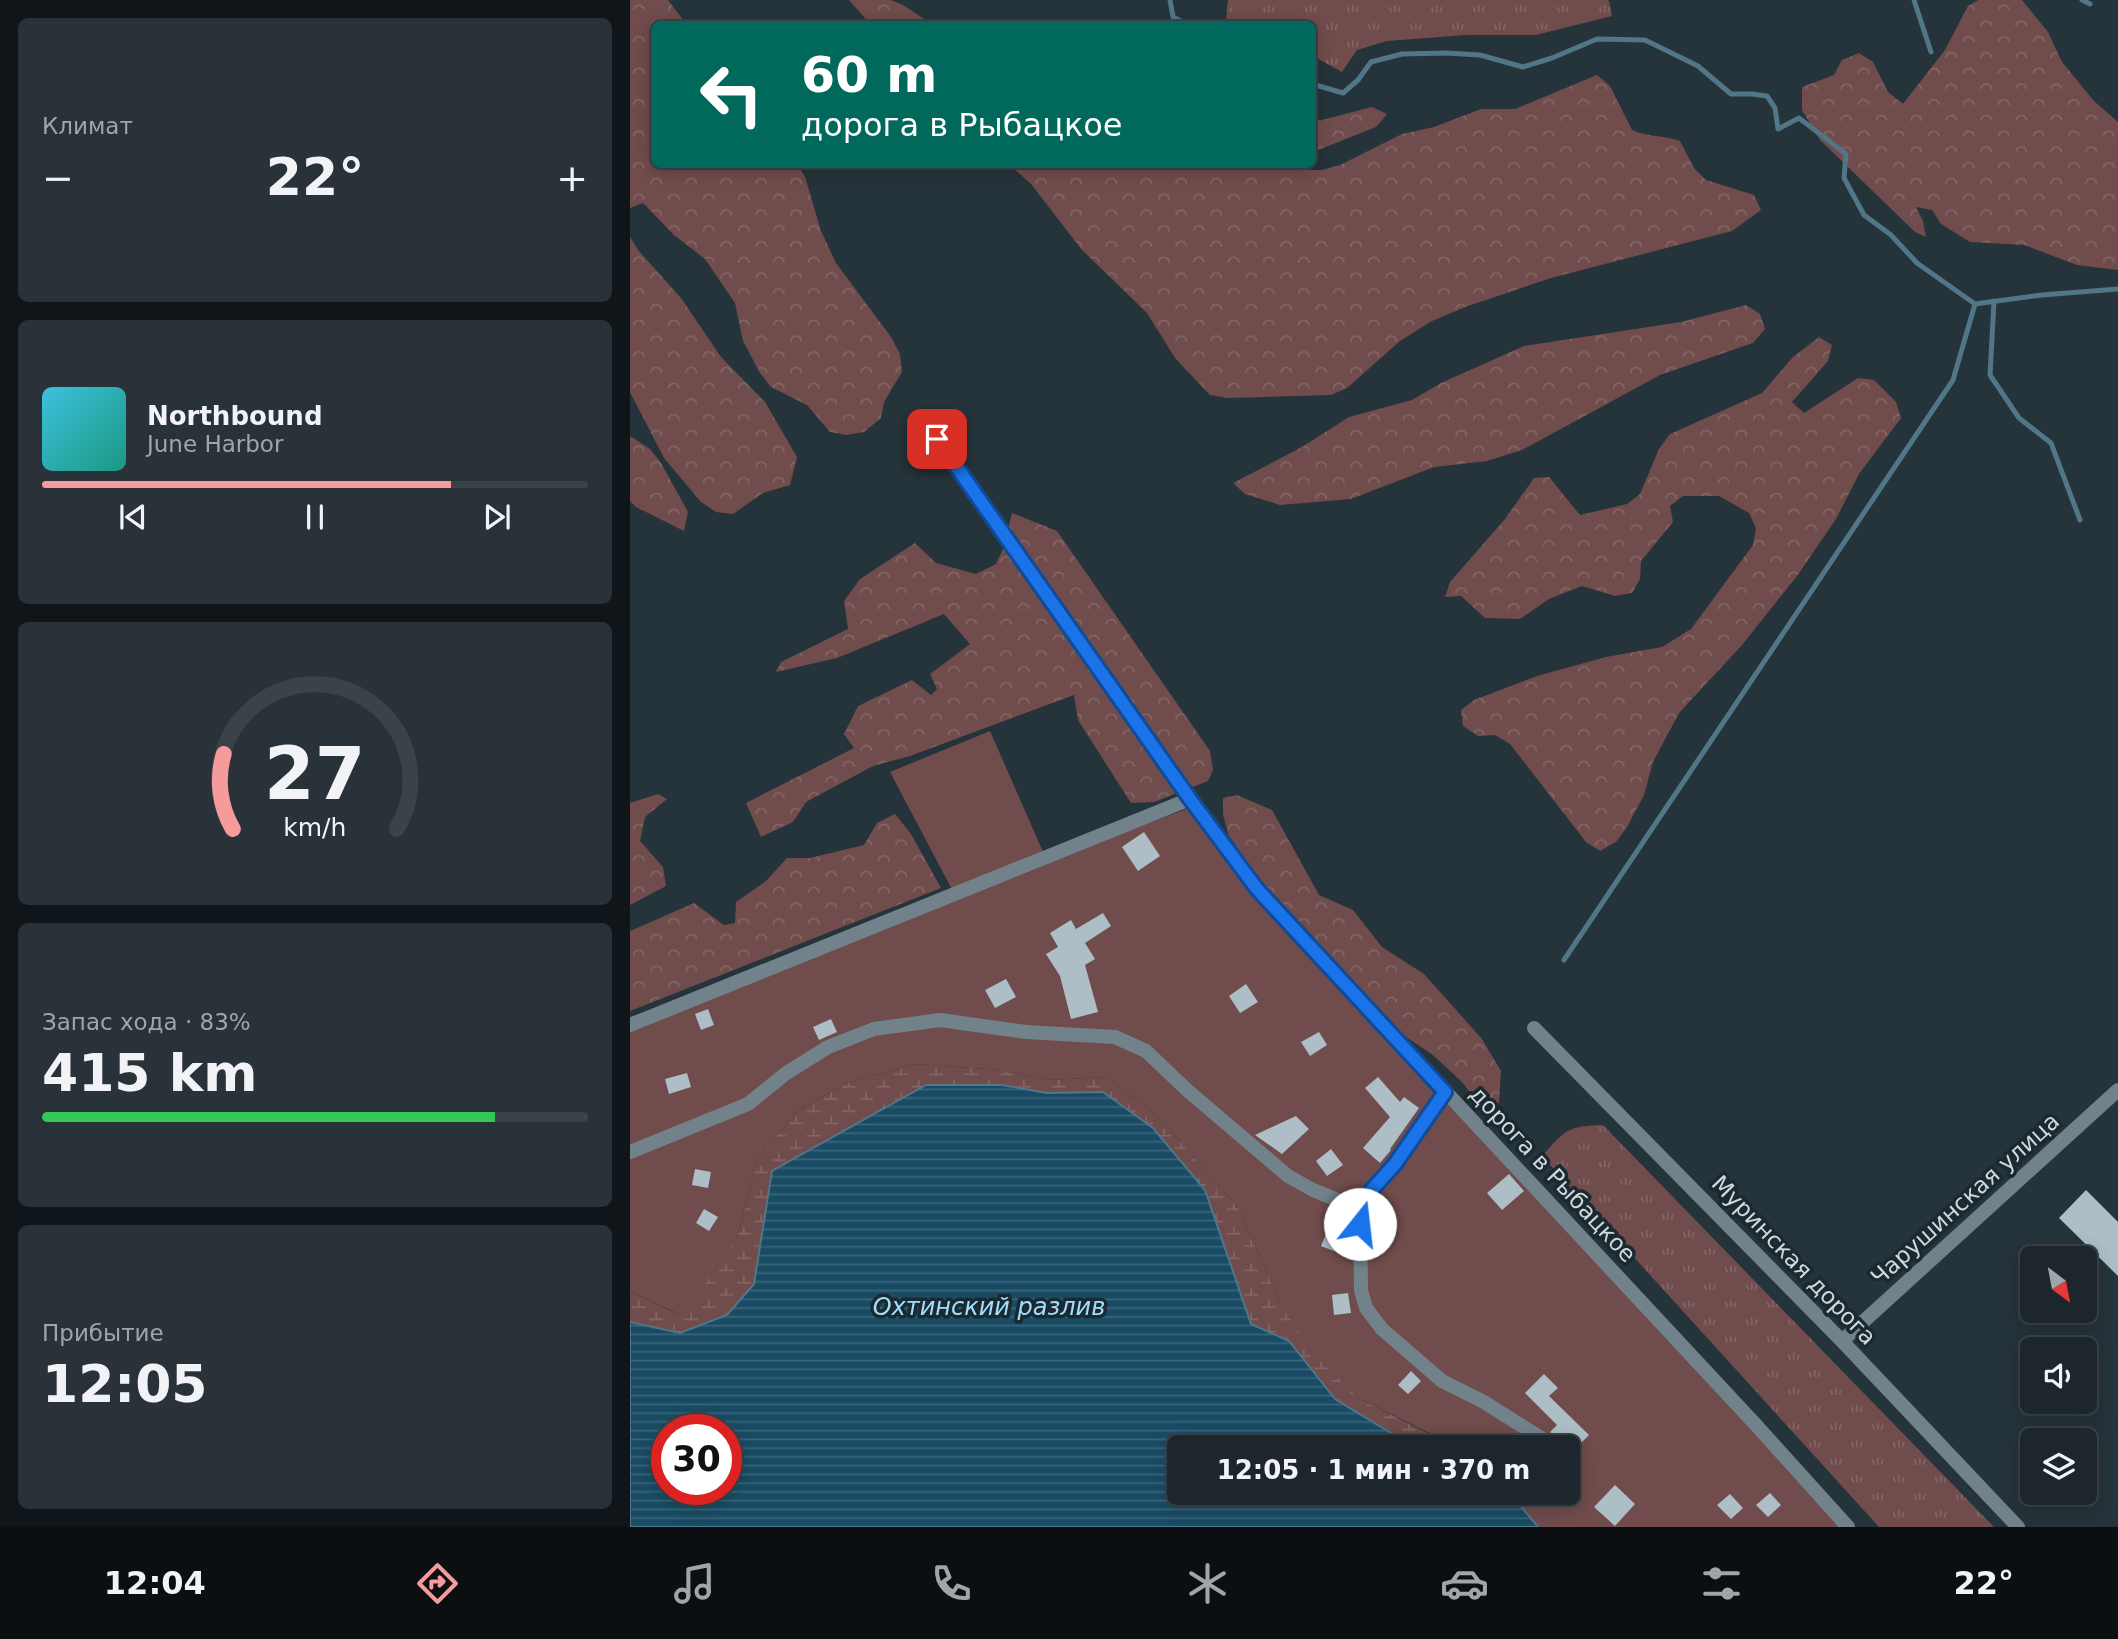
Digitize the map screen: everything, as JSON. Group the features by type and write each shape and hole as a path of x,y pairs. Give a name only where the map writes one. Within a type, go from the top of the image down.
{"street":[{"name":"дорога в Рыбацкое","path":"937,439 1190,799 1257,889 1756,1424 1848,1527"},
{"path":"630,1025 1190,799"},
{"path":"630,1152 748,1104 785,1074 828,1047 874,1029 940,1020 1026,1032 1115,1037 1146,1051 1187,1090 1289,1176 1313,1190 1339,1200 1360,1203"},
{"name":"Муринская дорога","path":"1534,1028 1842,1341 2018,1527"},
{"name":"Чарушинская улица","path":"1842,1341 2118,1090"},
{"path":"1445,1092 1395,1164 1360,1203 1361,1290 1366,1308 1382,1328 1442,1381 1485,1402 1537,1435"}],"green space":[{"path":"630,0 668,0 684,21 651,21 651,168 800,168 821,231 836,263 891,337 900,354 902,372 884,402 881,418 864,432 846,435 830,432 807,405 771,387 760,373 743,341 735,303 705,259 674,235 643,203 630,208"},
{"path":"849,0 891,0 927,21 867,21"},
{"path":"1228,0 1607,0 1612,16 1536,35 1466,35 1387,41 1357,50 1342,72 1316,58 1316,21 1226,21"},
{"path":"1978,0 2022,0 2048,32 2062,62 2094,101 2118,122 2118,270 2077,265 2024,245 1970,242 1941,224 1932,210 1916,207 1923,221 1926,237 1915,232 1820,140 1802,110 1802,87 1834,75 1842,60 1859,53 1873,62 1888,92 1903,104 1945,50 1968,6"},
{"path":"1597,75 1610,86 1632,130 1680,141 1694,168 1706,180 1754,195 1761,210 1732,231 1551,278 1432,321 1400,341 1347,388 1331,395 1227,398 1210,395 1175,358 1147,313 1082,250 1031,184 1013,168 1322,170 1340,165 1402,134 1434,127 1481,109 1515,109"},
{"path":"1372,107 1387,114 1376,127 1316,151 1316,119"},
{"path":"630,237 638,250 681,298 721,357 765,402 797,457 790,485 763,493 733,514 716,512 701,502 664,458 630,392"},
{"path":"1746,305 1760,314 1765,329 1753,343 1660,375 1522,450 1487,461 1434,467 1351,499 1280,505 1245,494 1233,483 1302,447 1349,417 1412,400 1441,383 1524,346 1681,322"},
{"path":"1819,337 1832,345 1828,361 1792,402 1804,413 1858,378 1874,380 1896,402 1901,418 1859,474 1836,519 1797,576 1742,645 1679,713 1653,762 1644,795 1627,827 1616,842 1600,851 1586,842 1510,744 1495,735 1478,736 1463,726 1461,710 1474,700 1537,676 1606,657 1662,647 1691,629 1753,545 1756,528 1749,513 1719,496 1683,496 1670,506 1673,522 1641,561 1640,579 1632,593 1615,596 1582,586 1549,599 1520,619 1485,618 1461,596 1445,597 1450,582 1505,519 1534,478 1549,477 1580,515 1627,504 1640,494 1659,449 1670,434 1762,393 1793,357"},
{"path":"630,436 650,449 661,463 688,512 684,531 636,507 630,501"},
{"path":"1012,513 1057,531 1210,751 1213,770 1208,781 1154,802 1131,803 1078,720 1074,695 910,756 873,766 806,802 793,822 761,837 746,803 854,748 844,734 858,706 912,680 931,695 937,689 930,674 970,644 944,614 837,658 776,672 781,662 848,629 844,601 860,579 915,543 936,563 976,574 996,564 1003,549"},
{"path":"990,731 1047,861 1189,808 1845,1527 1538,1527 1520,1505 1580,1505 1580,1435 1433,1435 1357,1397 1311,1351 1281,1304 1239,1209 1160,1118 1107,1077 1047,1080 1002,1070 914,1064 847,1083 799,1110 758,1158 737,1237 693,1302 676,1313 630,1291 630,1017 957,899 890,772"},
{"path":"658,794 667,799 645,817 640,841 663,867 666,886 630,905 630,803"},
{"path":"1237,795 1272,810 1319,895 1353,910 1382,947 1424,974 1482,1039 1501,1071 1499,1103 1483,1111 1463,1083 1433,1055 1400,1033 1262,885 1228,834 1223,814 1223,798"},
{"path":"895,814 911,834 941,888 630,1011 630,931 694,903 724,925 735,923 736,902 766,881 787,858 810,858 864,845 877,823"},
{"path":"914,1064 1002,1070 1047,1080 1107,1077 1160,1118 1239,1209 1281,1304 1357,1397 1431,1435 1394,1435 1335,1399 1289,1341 1251,1324 1205,1190 1103,1092 1047,1093 1002,1085 772,1171 754,1284 727,1315 680,1333 630,1322 630,1291 675,1313 737,1237 758,1158 799,1110 847,1083"},
{"path":"1603,1125 1994,1527 1879,1527 1542,1156 1568,1131"}],"water":[{"name":"Охтинский разлив","path":"926,1085 1002,1085 1047,1093 1103,1092 1153,1128 1205,1190 1251,1324 1289,1341 1335,1399 1394,1435 1167,1435 1167,1505 1520,1505 1538,1527 630,1527 630,1322 680,1333 727,1315 754,1284 772,1171"}],"building":[{"path":"1144,832 1160,856 1138,871 1122,847"},
{"path":"1103,913 1111,926 1085,943 1095,959 1085,965 1098,1012 1071,1019 1060,976 1046,954 1058,947 1050,933 1071,920 1076,929"},
{"path":"1006,979 1016,997 995,1008 985,990"},
{"path":"1246,984 1258,1002 1240,1013 1229,996"},
{"path":"708,1009 714,1025 701,1030 695,1014"},
{"path":"831,1019 837,1032 819,1040 813,1027"},
{"path":"1319,1032 1327,1045 1310,1056 1301,1042"},
{"path":"687,1073 691,1087 669,1094 665,1079"},
{"path":"1378,1077 1400,1102 1404,1097 1419,1108 1380,1163 1363,1148 1390,1117 1365,1088"},
{"path":"1296,1116 1309,1129 1282,1154 1255,1135"},
{"path":"1331,1149 1343,1165 1327,1176 1316,1161"},
{"path":"695,1169 711,1172 708,1188 692,1185"},
{"path":"1509,1174 1524,1191 1502,1210 1487,1193"},
{"path":"2086,1190 2118,1222 2118,1276 2097,1255 2097,1246 2087,1246 2059,1218"},
{"path":"704,1209 718,1217 709,1231 696,1223"},
{"path":"1336,1210 1351,1215 1351,1226 1339,1253 1321,1246"},
{"path":"1348,1293 1351,1313 1334,1315 1332,1295"},
{"path":"1411,1371 1421,1381 1408,1394 1398,1385"},
{"path":"1544,1374 1558,1388 1549,1396 1589,1435 1580,1444 1580,1435 1553,1435 1550,1432 1557,1425 1525,1393"},
{"path":"1615,1485 1635,1504 1615,1526 1594,1507"},
{"path":"1770,1493 1781,1505 1768,1517 1756,1505"},
{"path":"1730,1494 1743,1508 1731,1519 1717,1505"}],"waterway":[{"path":"1170,0 1173,17 1181,21"},
{"path":"1914,0 1931,52"},
{"path":"2082,0 2090,4"},
{"path":"1316,85 1343,93 1358,80 1371,62 1402,54 1480,55 1523,67 1597,39 1645,40 1698,66 1731,94 1767,96 1775,108 1778,129 1799,118 1846,154 1844,178 1864,215 1891,235 1917,263 1975,304 2118,289"},
{"path":"1994,301 1990,375 2019,418 2051,443 2080,520"},
{"path":"1564,960 1953,380 1975,304"}],"route":[{"path":"937,439 1190,799 1257,889 1445,1092 1395,1164 1360,1203 1360,1224"}]}
